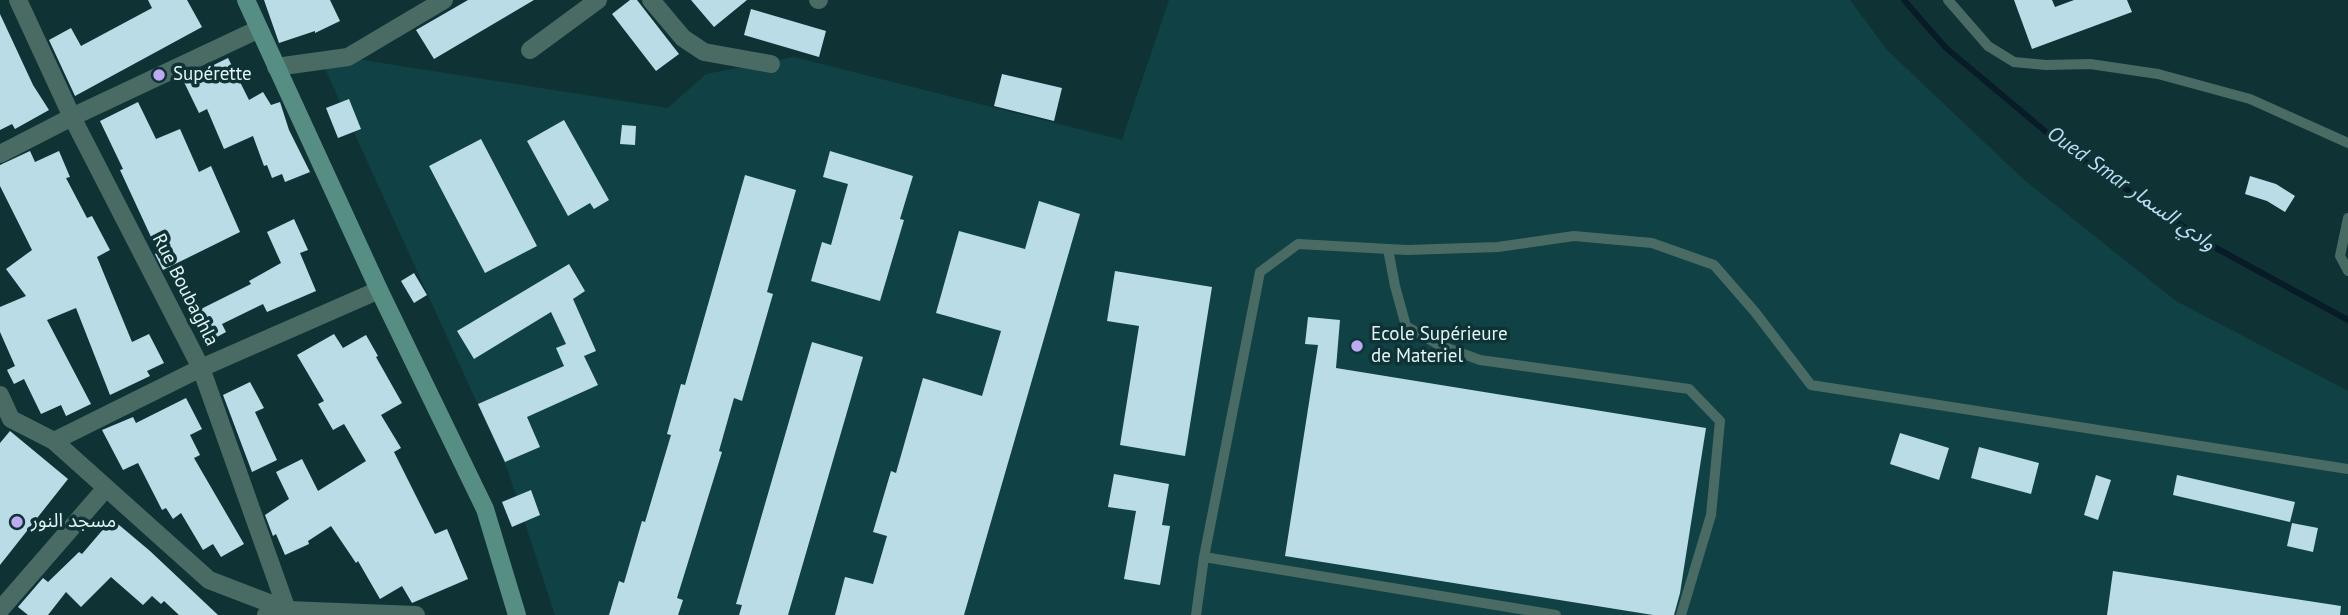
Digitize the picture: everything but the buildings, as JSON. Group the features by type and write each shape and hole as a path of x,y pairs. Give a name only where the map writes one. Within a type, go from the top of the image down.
{"main road":[{"path":"246,0 379,290 485,509 517,615"}],"street":[{"name":"Rue Boubaghla","path":"18,0 72,117 201,368 288,612"},
{"path":"276,67 348,57 444,0"},
{"path":"530,50 598,0"},
{"path":"651,0 683,38 705,52 771,64"},
{"path":"0,154 259,29"},
{"path":"54,442 201,368 379,290"},
{"path":"0,395 6,425 54,442 209,580 288,612"},
{"path":"0,610 107,488"},
{"path":"266,615 288,612 416,615"}],"lane":[{"path":"1948,0 1988,46 2014,62 2046,65 2090,64 2158,74 2250,99 2348,143"},
{"path":"2348,218 2340,256 2348,271"},
{"path":"1196,615 1204,557 1260,272 1298,244 1388,249 1498,247 1574,236 1652,243 1714,265 1755,312 1811,385 2348,470"},
{"path":"1388,249 1405,326 1439,345 1480,360 1689,389 1720,421 1711,515 1681,615"},
{"path":"1204,557 1556,615"}],"shaded area":[{"name":"Ecole Supérieure de Materiel","path":"1169,0 1850,0 1887,50 2023,179 2176,301 2348,391 2348,615 555,615 508,471 318,53 668,108 706,74 794,57 1122,140"}],"waterway":[{"name":"Oued Smar وادي السمار","path":"1904,0 1946,48 2070,152 2216,248 2348,320"}],"place":[{"name":"Supérette","path":"159,75"},
{"name":"Ecole Supérieure de Materiel","path":"1357,346"},
{"name":"مسجد النور","path":"17,522"}]}
